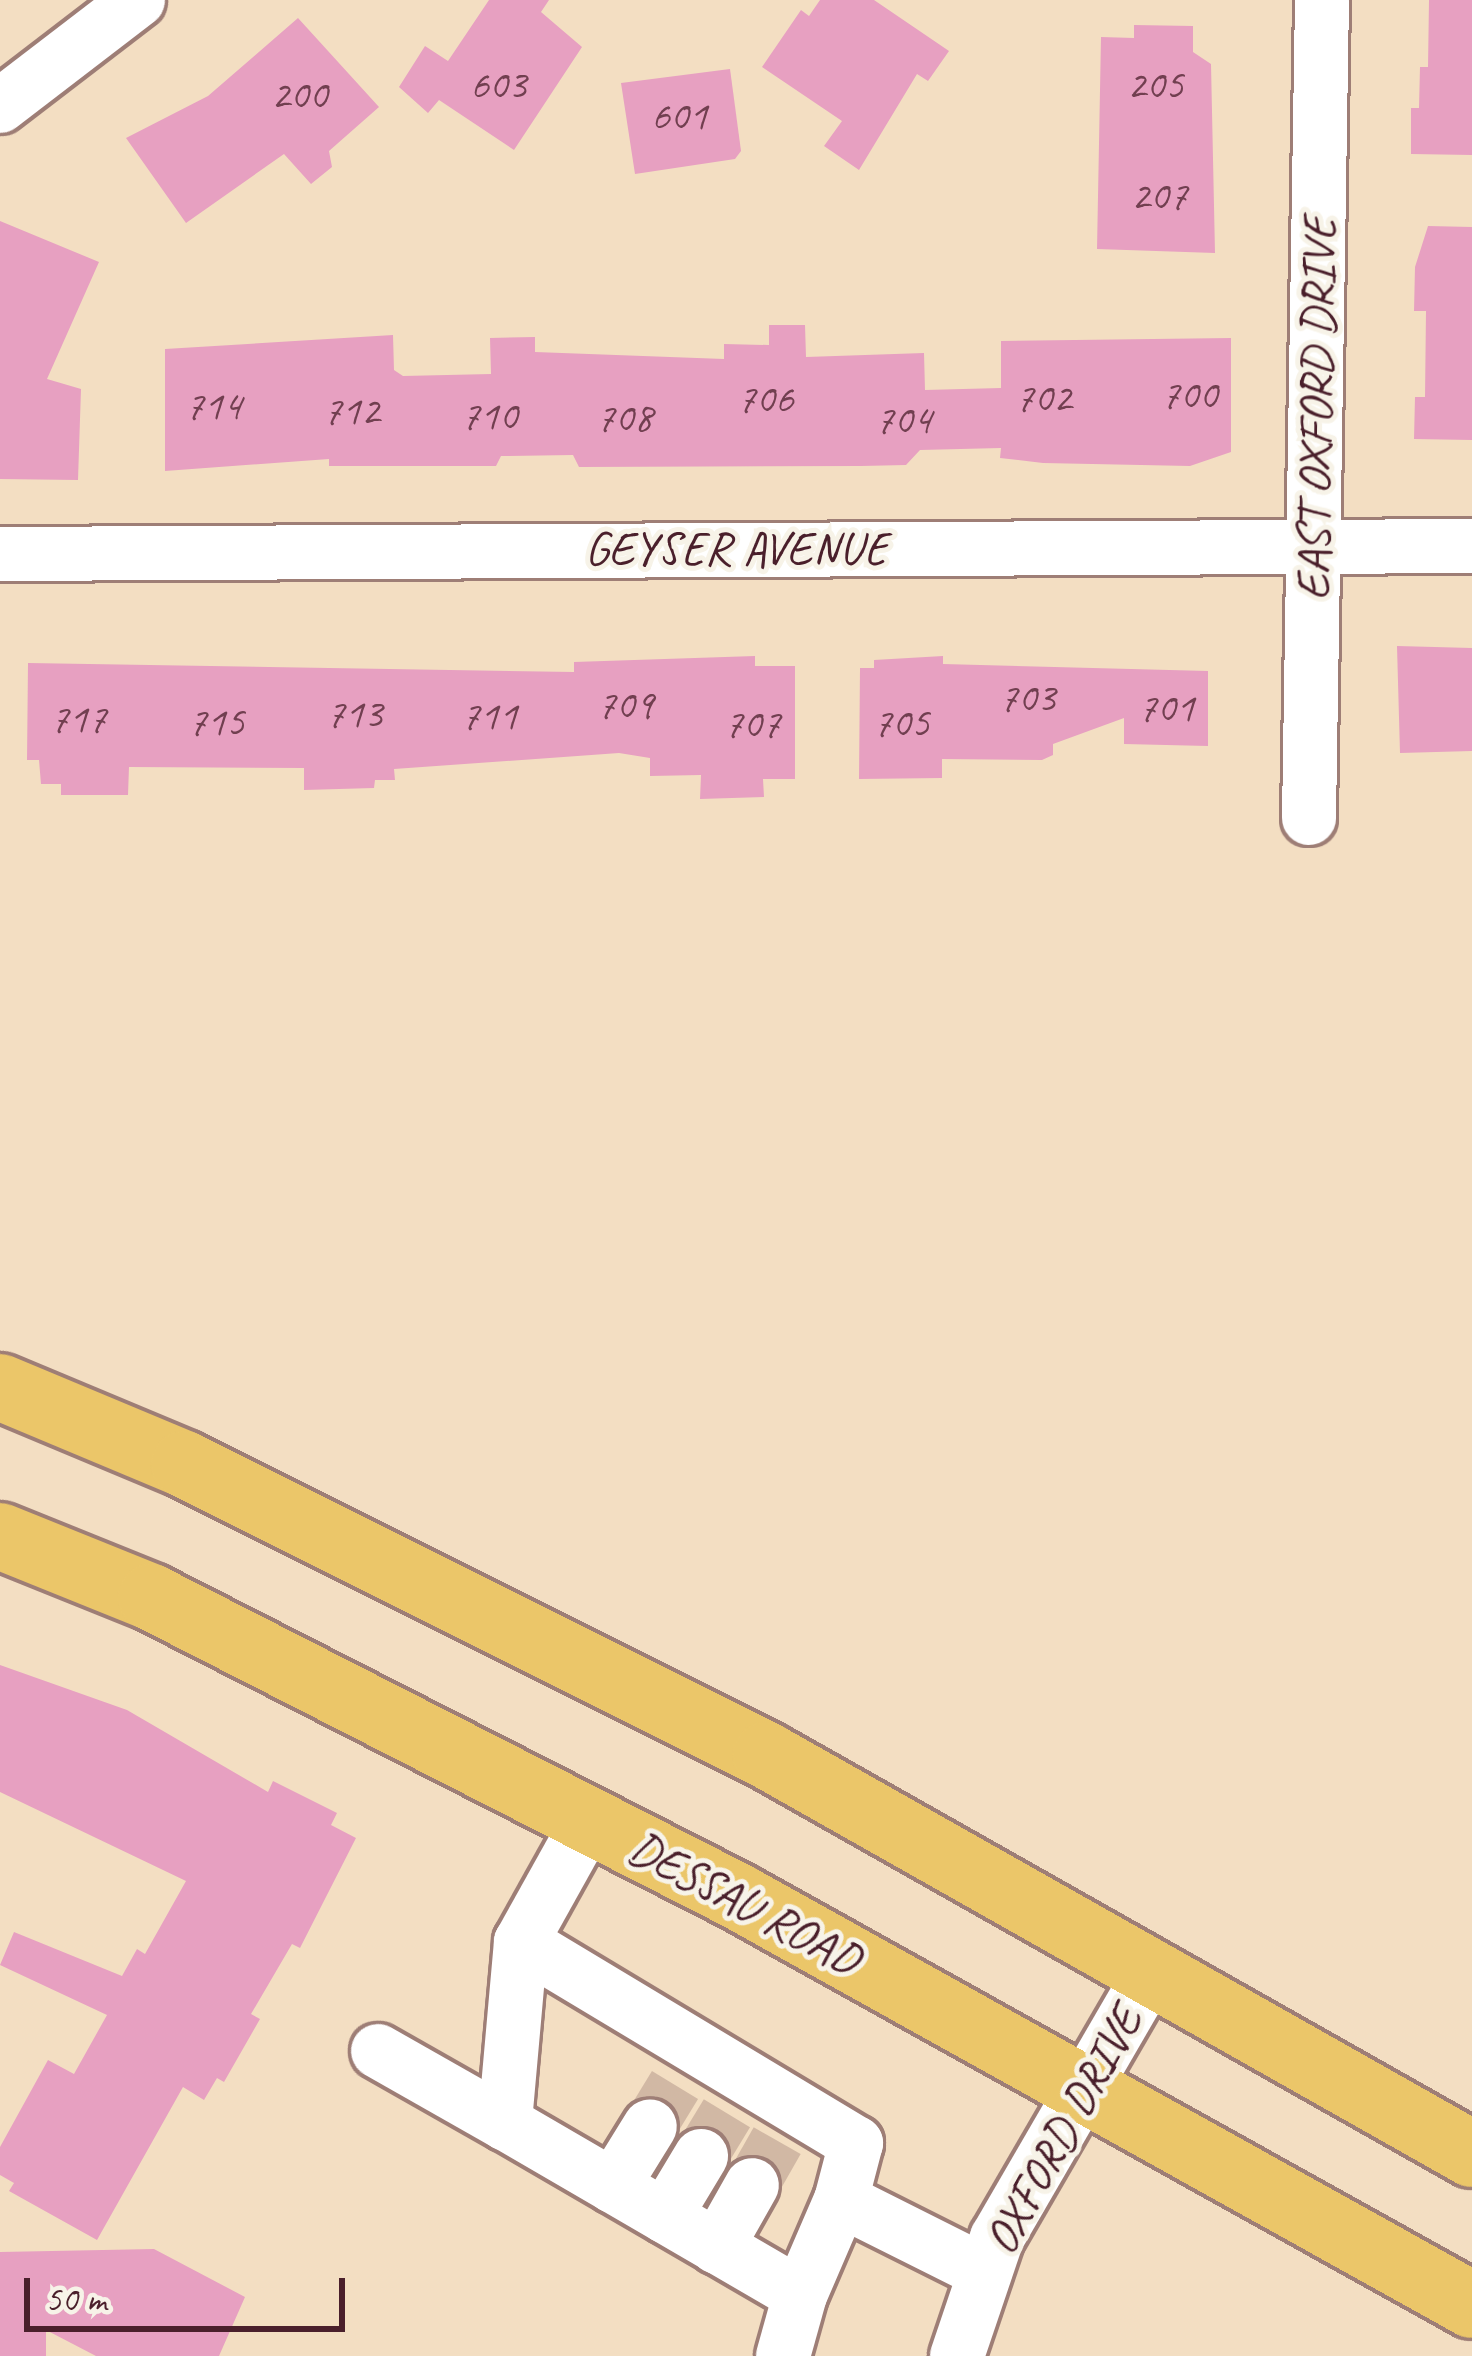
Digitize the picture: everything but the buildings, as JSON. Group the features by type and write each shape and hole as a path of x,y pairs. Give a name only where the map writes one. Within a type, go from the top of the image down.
{"main road":[{"path":"0,1388 184,1464 766,1755 1472,2154"},
{"name":"DESSAU ROAD","path":"0,1536 151,1597 589,1820 1472,2305"}],"street":[{"path":"0,106 138,0"},
{"name":"EAST OXFORD DRIVE","path":"1310,818 1322,0"},
{"name":"GEYSER AVENUE","path":"0,554 1472,546"},
{"path":"505,2123 521,1942 589,1820"},
{"path":"521,1942 674,2087 775,2144 856,2144 841,2200 800,2295 783,2356"},
{"name":"OXFORD DRIVE","path":"957,2356 986,2272 1080,2086 1150,1974"},
{"path":"378,2051 800,2295"},
{"path":"613,2186 674,2087"},
{"path":"665,2216 725,2116"},
{"path":"717,2247 775,2144"},
{"path":"841,2200 986,2272"}],"tunnel":[{"path":"650,2126 675,2085"},
{"path":"701,2156 727,2113"},
{"path":"752,2185 777,2141"}]}
